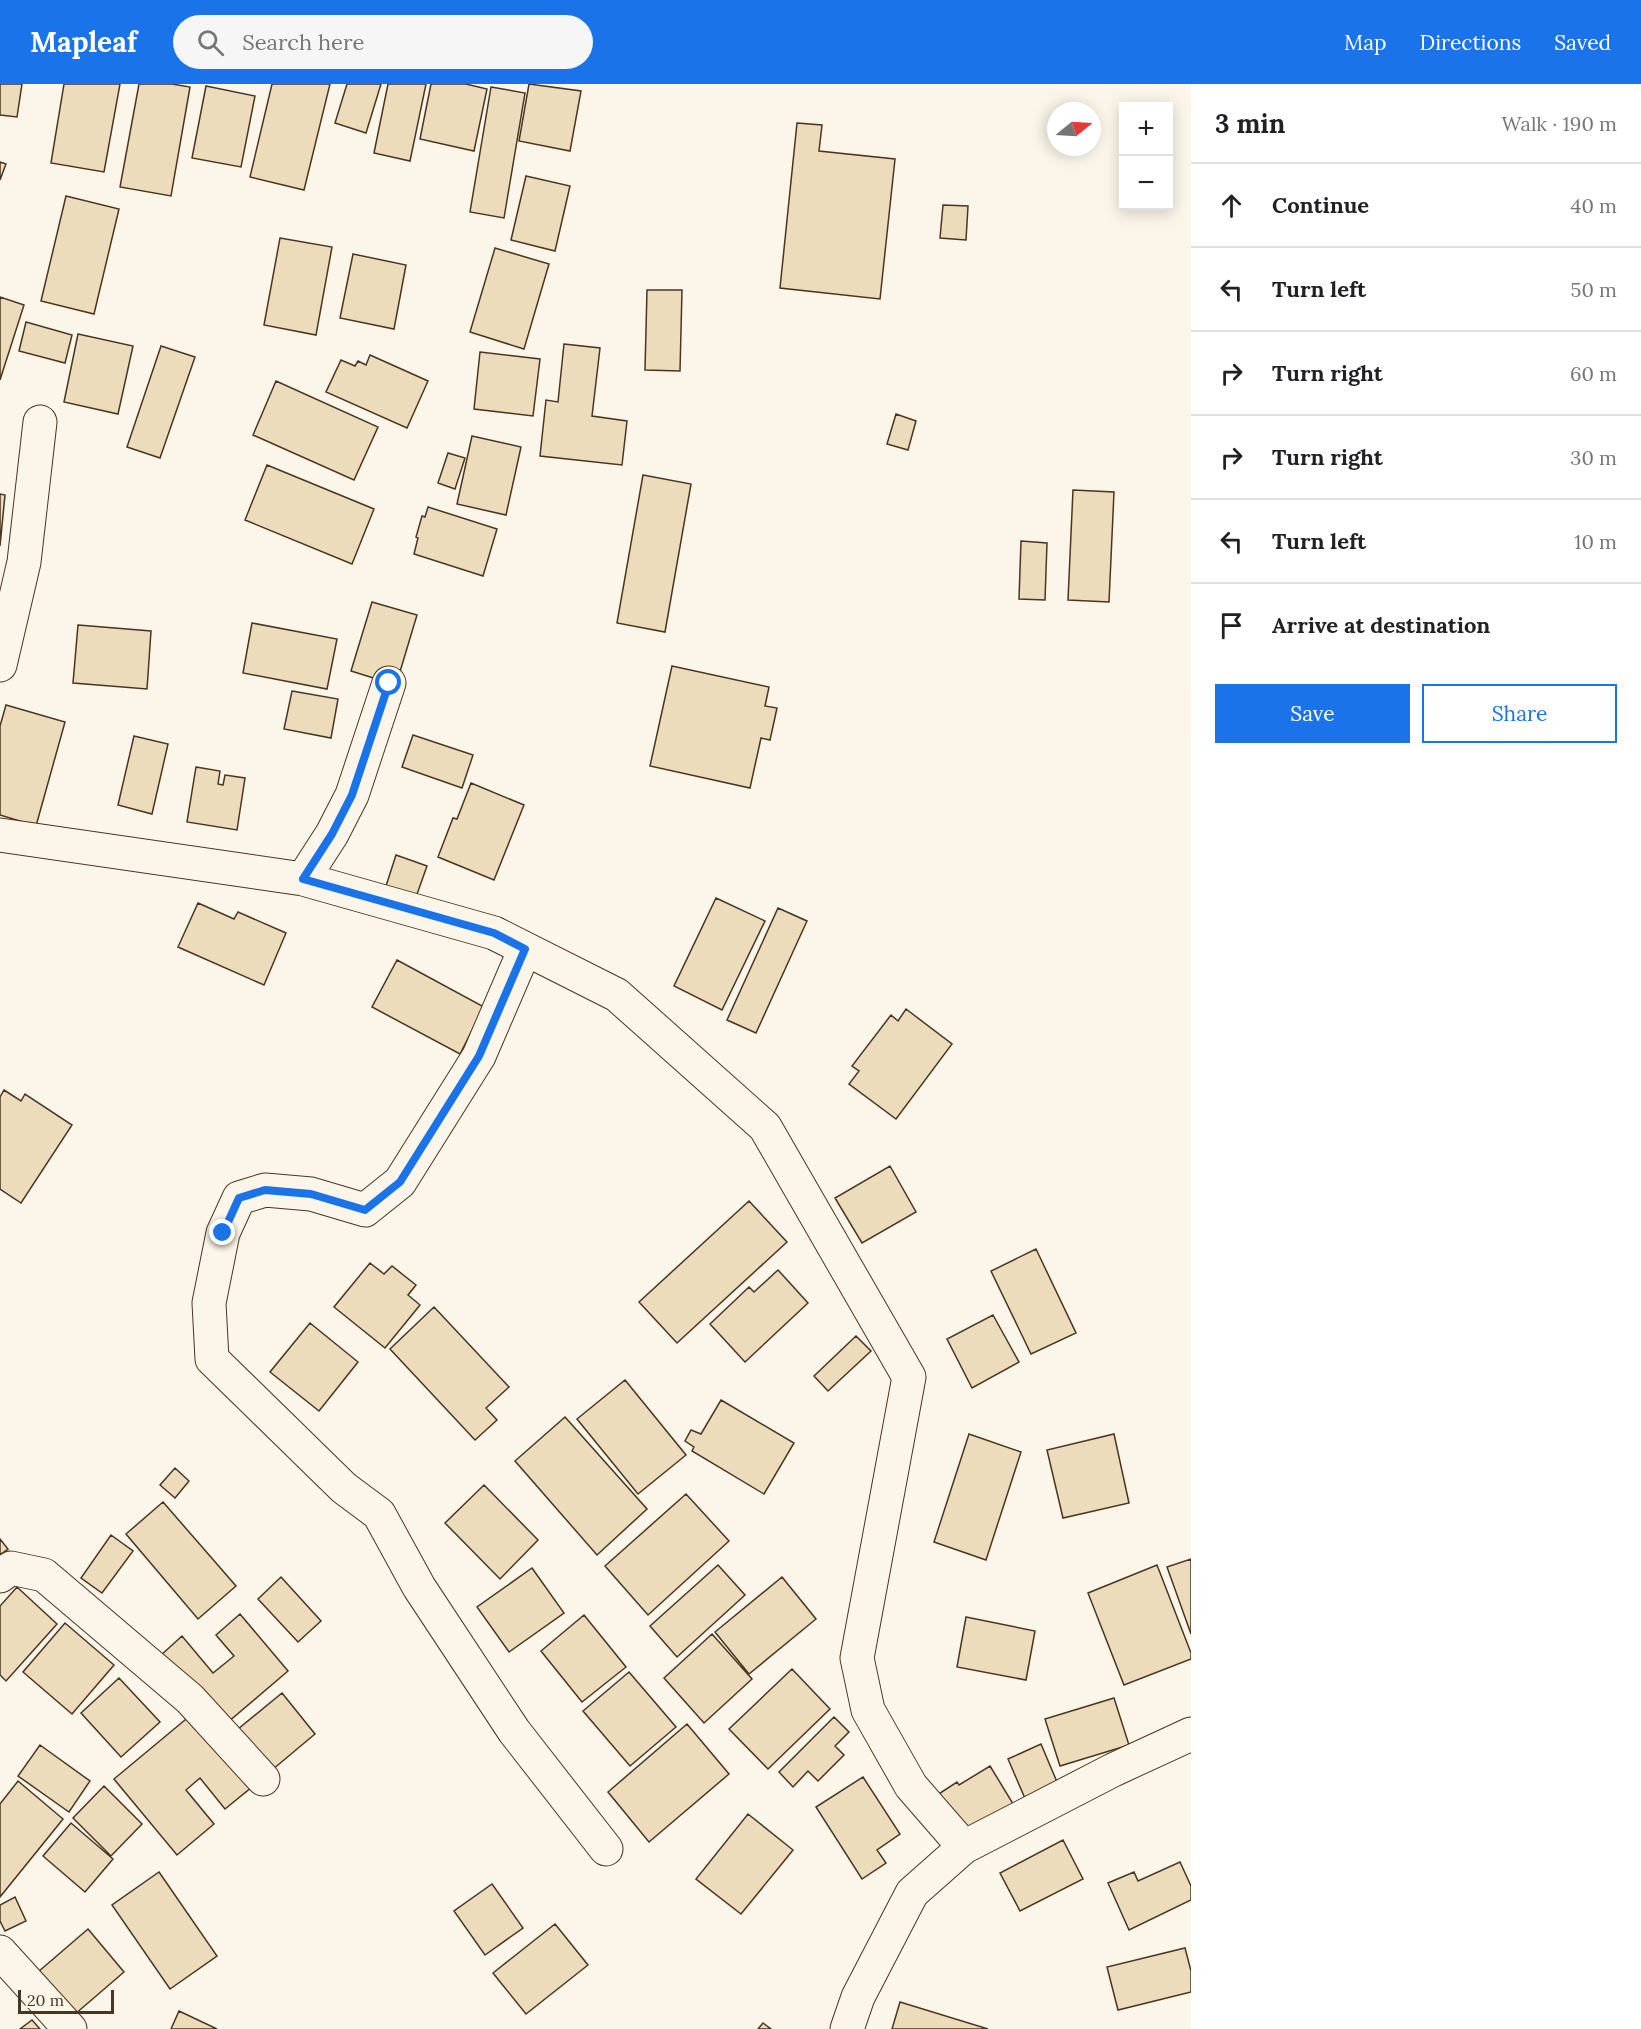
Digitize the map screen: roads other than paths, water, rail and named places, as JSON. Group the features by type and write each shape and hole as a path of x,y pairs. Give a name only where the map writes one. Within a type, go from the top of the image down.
{"street":[{"path":"0,665 24,562 40,422"},
{"path":"303,879 332,834 352,795 389,683"},
{"path":"0,835 303,879 494,933 617,995 765,1127 909,1377 857,1658 868,1710 911,1786 964,1847"},
{"path":"525,949 479,1056 400,1182 365,1210 311,1194 265,1190 239,1198 223,1233 209,1303 212,1359 344,1488 379,1514 419,1587 514,1731 606,1849"},
{"path":"0,1576 11,1568 44,1575 190,1699 263,1779"},
{"path":"848,2029 858,1996 912,1893 964,1847 1113,1770 1191,1734"},
{"path":"0,1952 70,2029"}]}
